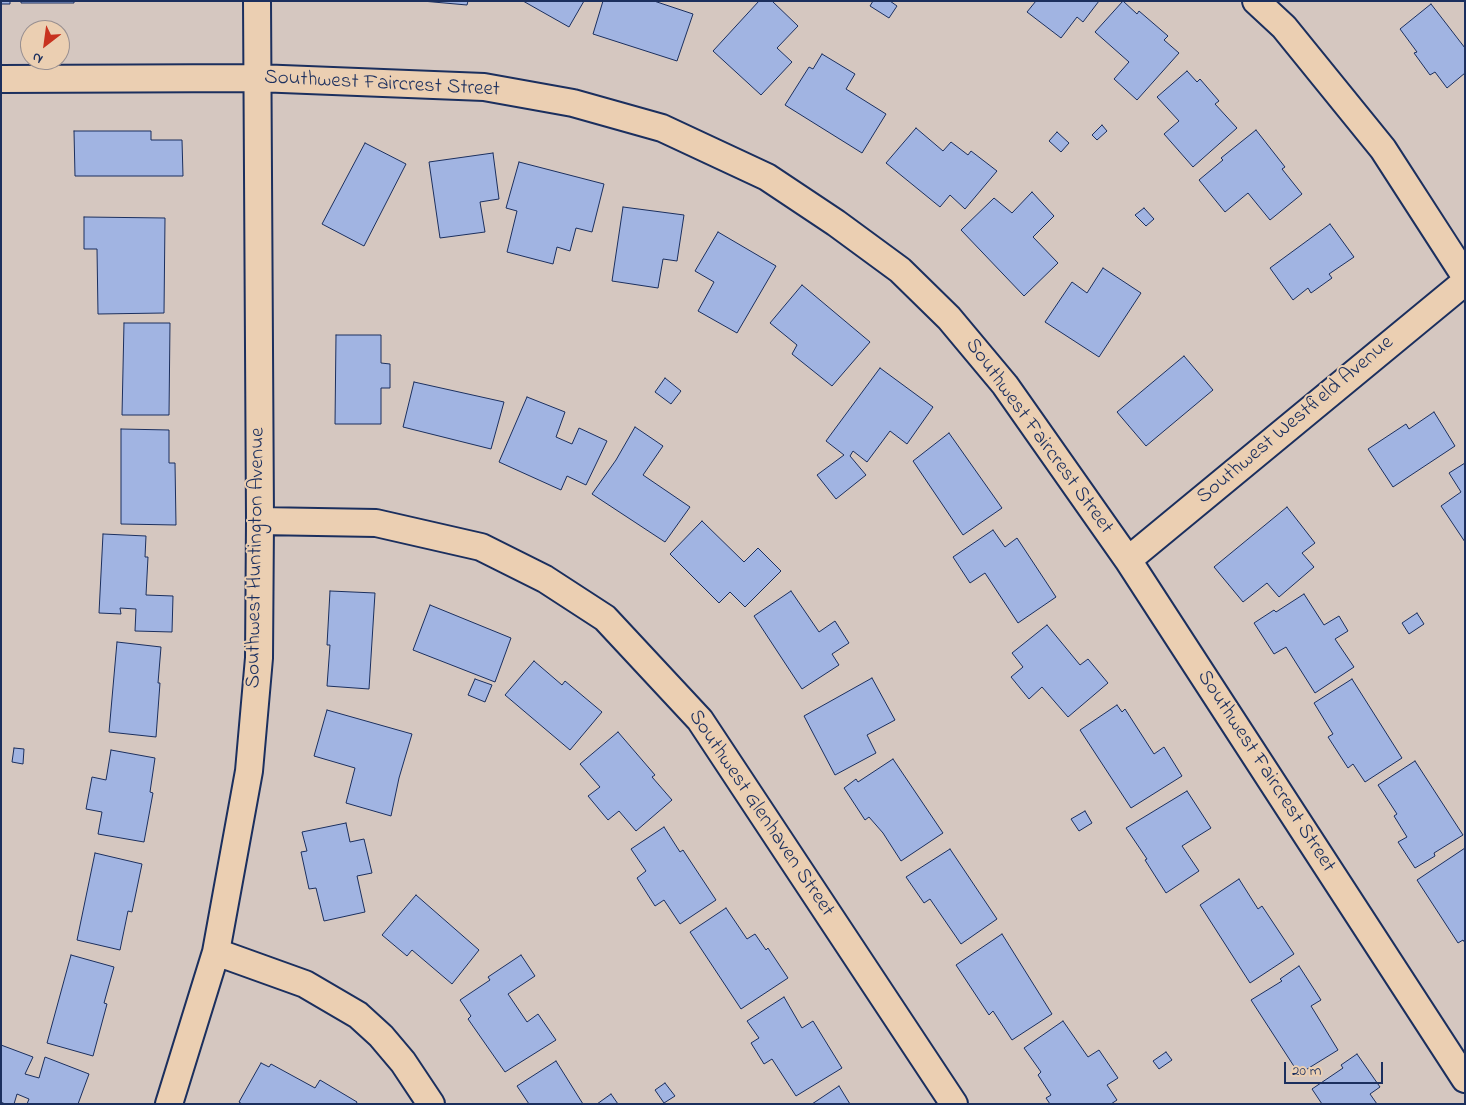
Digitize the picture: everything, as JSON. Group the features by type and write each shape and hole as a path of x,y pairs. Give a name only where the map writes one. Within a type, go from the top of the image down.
{"street":[{"name":"Southwest Huntington Avenue","path":"169,1104 216,952 249,771 258,658 260,521 257,1"},
{"path":"1256,1 1284,27 1383,149 1465,276"},
{"name":"Southwest Faircrest Street","path":"1,79 257,78 484,87 573,103 662,128 767,177 836,223 900,270 949,318 1005,385 1128,560 1465,1078"},
{"name":"Southwest Westfield Avenue","path":"1128,560 1465,282"},
{"name":"Southwest Glenhaven Street","path":"260,521 376,523 481,547 545,579 604,618 700,720 954,1104"},
{"path":"216,952 305,984 358,1016 381,1036 403,1062 430,1104"}],"building":[{"path":"1,1 10,1 10,4 1,4"},
{"path":"21,1 74,1 74,3 21,3"},
{"path":"422,1 468,1 467,5"},
{"path":"523,1 584,1 569,27"},
{"path":"603,1 654,1 693,14 677,61 593,34"},
{"path":"759,1 772,1 798,26 777,48 792,62 761,95 713,51"},
{"path":"873,1 890,1 897,6 889,18 870,6"},
{"path":"1036,1 1099,1 1083,22 1077,17 1061,38 1027,12"},
{"path":"1123,1 1137,14 1139,11 1168,36 1164,40 1179,53 1137,100 1114,79 1129,62 1095,32"},
{"path":"1431,4 1465,48 1465,73 1447,88 1435,72 1430,75 1414,53 1417,52 1400,29"},
{"path":"822,54 855,74 846,89 886,114 862,153 785,105 809,67 813,69"},
{"path":"1187,71 1197,82 1200,79 1219,101 1215,104 1237,128 1193,167 1164,134 1179,121 1157,97"},
{"path":"1102,125 1107,131 1097,140 1092,135"},
{"path":"916,128 943,151 951,142 968,155 971,151 997,171 965,209 950,195 940,207 886,163"},
{"path":"1256,130 1285,167 1282,169 1302,194 1270,220 1248,193 1225,212 1199,180 1223,160 1221,158"},
{"path":"74,131 151,131 151,140 182,140 183,176 75,176"},
{"path":"1057,132 1069,143 1061,152 1049,141"},
{"path":"365,143 406,164 364,246 322,224"},
{"path":"493,153 499,199 480,202 485,232 440,238 429,162"},
{"path":"519,162 604,184 592,232 576,228 570,251 557,247 553,264 507,252 517,211 506,208"},
{"path":"1032,192 1054,216 1033,237 1058,263 1024,296 961,230 994,198 1012,213"},
{"path":"623,207 684,215 677,261 663,259 658,288 612,281"},
{"path":"1144,208 1154,219 1146,226 1135,215"},
{"path":"84,217 165,218 164,313 98,314 97,249 84,249"},
{"path":"1330,224 1354,257 1329,274 1332,278 1311,293 1308,288 1293,300 1270,268"},
{"path":"718,232 776,266 737,333 698,311 714,282 695,271"},
{"path":"1103,268 1141,293 1099,357 1045,322 1072,282 1087,293"},
{"path":"802,285 870,342 832,386 792,354 797,345 770,323"},
{"path":"124,323 170,323 169,415 122,415"},
{"path":"336,335 381,335 381,363 390,364 390,388 381,388 381,424 335,424"},
{"path":"1184,356 1213,390 1146,446 1117,412"},
{"path":"880,368 933,407 907,444 890,431 867,462 853,451 850,456 866,475 836,499 817,475 844,455 826,441"},
{"path":"665,378 681,391 671,404 655,392"},
{"path":"414,382 504,402 491,449 403,427"},
{"path":"527,397 565,412 556,437 572,444 579,428 607,441 586,485 567,476 561,490 499,462"},
{"path":"1434,412 1455,446 1393,487 1368,449 1406,424 1409,429"},
{"path":"635,427 663,446 643,475 690,507 665,542 592,494 616,460"},
{"path":"121,429 169,430 169,463 175,463 176,525 121,524"},
{"path":"949,433 1002,508 963,535 913,461"},
{"path":"1465,463 1465,542 1441,506 1461,492 1449,473"},
{"path":"1287,507 1315,543 1302,553 1314,567 1279,597 1267,583 1243,602 1214,567"},
{"path":"702,521 744,562 758,548 781,571 745,607 730,592 719,603 670,554"},
{"path":"993,530 1005,547 1017,538 1056,597 1018,623 985,573 970,583 953,557"},
{"path":"103,534 146,536 145,557 148,557 146,595 173,596 172,632 135,631 136,609 120,608 121,614 99,613"},
{"path":"330,591 375,593 369,689 327,686 330,645 327,645"},
{"path":"791,591 819,632 835,621 849,643 832,654 839,665 802,689 754,616"},
{"path":"1304,594 1324,625 1339,616 1348,631 1335,639 1354,667 1315,693 1286,647 1274,654 1254,623 1274,610 1276,612"},
{"path":"430,605 511,638 495,682 413,650"},
{"path":"1417,613 1424,624 1409,634 1402,623"},
{"path":"1047,625 1080,665 1088,659 1108,683 1068,717 1042,687 1029,699 1011,677 1023,667 1012,653"},
{"path":"117,642 161,647 156,737 109,732"},
{"path":"534,661 562,685 565,681 602,712 570,750 505,695"},
{"path":"872,678 895,720 867,735 876,753 835,775 804,716"},
{"path":"475,679 492,685 485,702 468,695"},
{"path":"1352,679 1402,758 1365,782 1353,764 1348,768 1328,737 1333,734 1314,703"},
{"path":"1117,705 1122,712 1125,709 1154,754 1164,747 1182,776 1131,808 1080,730"},
{"path":"327,710 412,734 399,778 391,816 346,803 355,768 314,756"},
{"path":"618,732 655,775 652,777 672,800 636,831 619,811 608,820 588,796 600,787 580,764"},
{"path":"14,748 24,749 23,764 12,762"},
{"path":"111,750 155,758 150,792 153,793 144,842 98,834 102,812 86,809 92,777 106,780"},
{"path":"893,759 943,833 901,861 883,833 869,817 865,820 844,788 856,779 858,782"},
{"path":"1415,761 1463,835 1434,853 1435,856 1415,868 1398,842 1407,837 1394,816 1397,814 1378,785"},
{"path":"1187,791 1211,828 1182,846 1199,871 1166,893 1145,860 1147,859 1126,828"},
{"path":"1085,811 1092,823 1079,831 1071,819"},
{"path":"346,823 350,842 364,839 372,873 357,876 365,912 324,921 316,888 309,889 301,852 307,851 302,832"},
{"path":"664,827 680,852 683,850 716,900 680,924 664,900 655,906 637,878 646,871 631,849"},
{"path":"1465,848 1465,943 1463,940 1458,943 1417,880"},
{"path":"950,849 997,919 961,944 930,899 924,903 906,877"},
{"path":"95,853 142,864 132,912 128,911 120,950 77,940"},
{"path":"1239,879 1258,909 1262,906 1294,954 1250,983 1200,905"},
{"path":"416,895 479,950 452,984 412,950 407,956 382,935"},
{"path":"726,908 747,939 755,934 766,950 768,948 788,978 741,1009 690,932"},
{"path":"1002,934 1052,1014 1012,1040 993,1011 989,1015 956,965"},
{"path":"71,955 114,967 104,1003 107,1004 93,1056 47,1043"},
{"path":"521,955 535,976 508,994 527,1022 538,1014 556,1040 505,1072 468,1019 471,1016 460,1000 490,980 488,977"},
{"path":"1299,966 1321,1000 1311,1006 1338,1050 1299,1074 1251,1000 1282,981 1280,979"},
{"path":"784,997 802,1028 813,1021 842,1068 796,1096 772,1059 764,1064 751,1043 759,1038 747,1021"},
{"path":"1063,1021 1088,1057 1099,1050 1118,1078 1107,1085 1117,1100 1111,1104 1050,1104 1046,1098 1051,1095 1038,1075 1041,1072 1024,1048"},
{"path":"1,1045 33,1057 25,1074 39,1078 45,1057 89,1074 78,1104 27,1104 29,1099 17,1094 14,1104 1,1102"},
{"path":"1166,1052 1172,1060 1159,1069 1153,1061"},
{"path":"1357,1054 1380,1087 1370,1094 1377,1104 1322,1104 1312,1089 1343,1068 1341,1065"},
{"path":"556,1061 583,1104 529,1104 517,1086"},
{"path":"261,1063 269,1067 271,1064 315,1088 320,1080 357,1102 356,1104 242,1104 239,1102"},
{"path":"665,1083 675,1096 664,1103 655,1090"},
{"path":"839,1086 850,1104 812,1104"},
{"path":"611,1094 618,1104 597,1104"}]}
